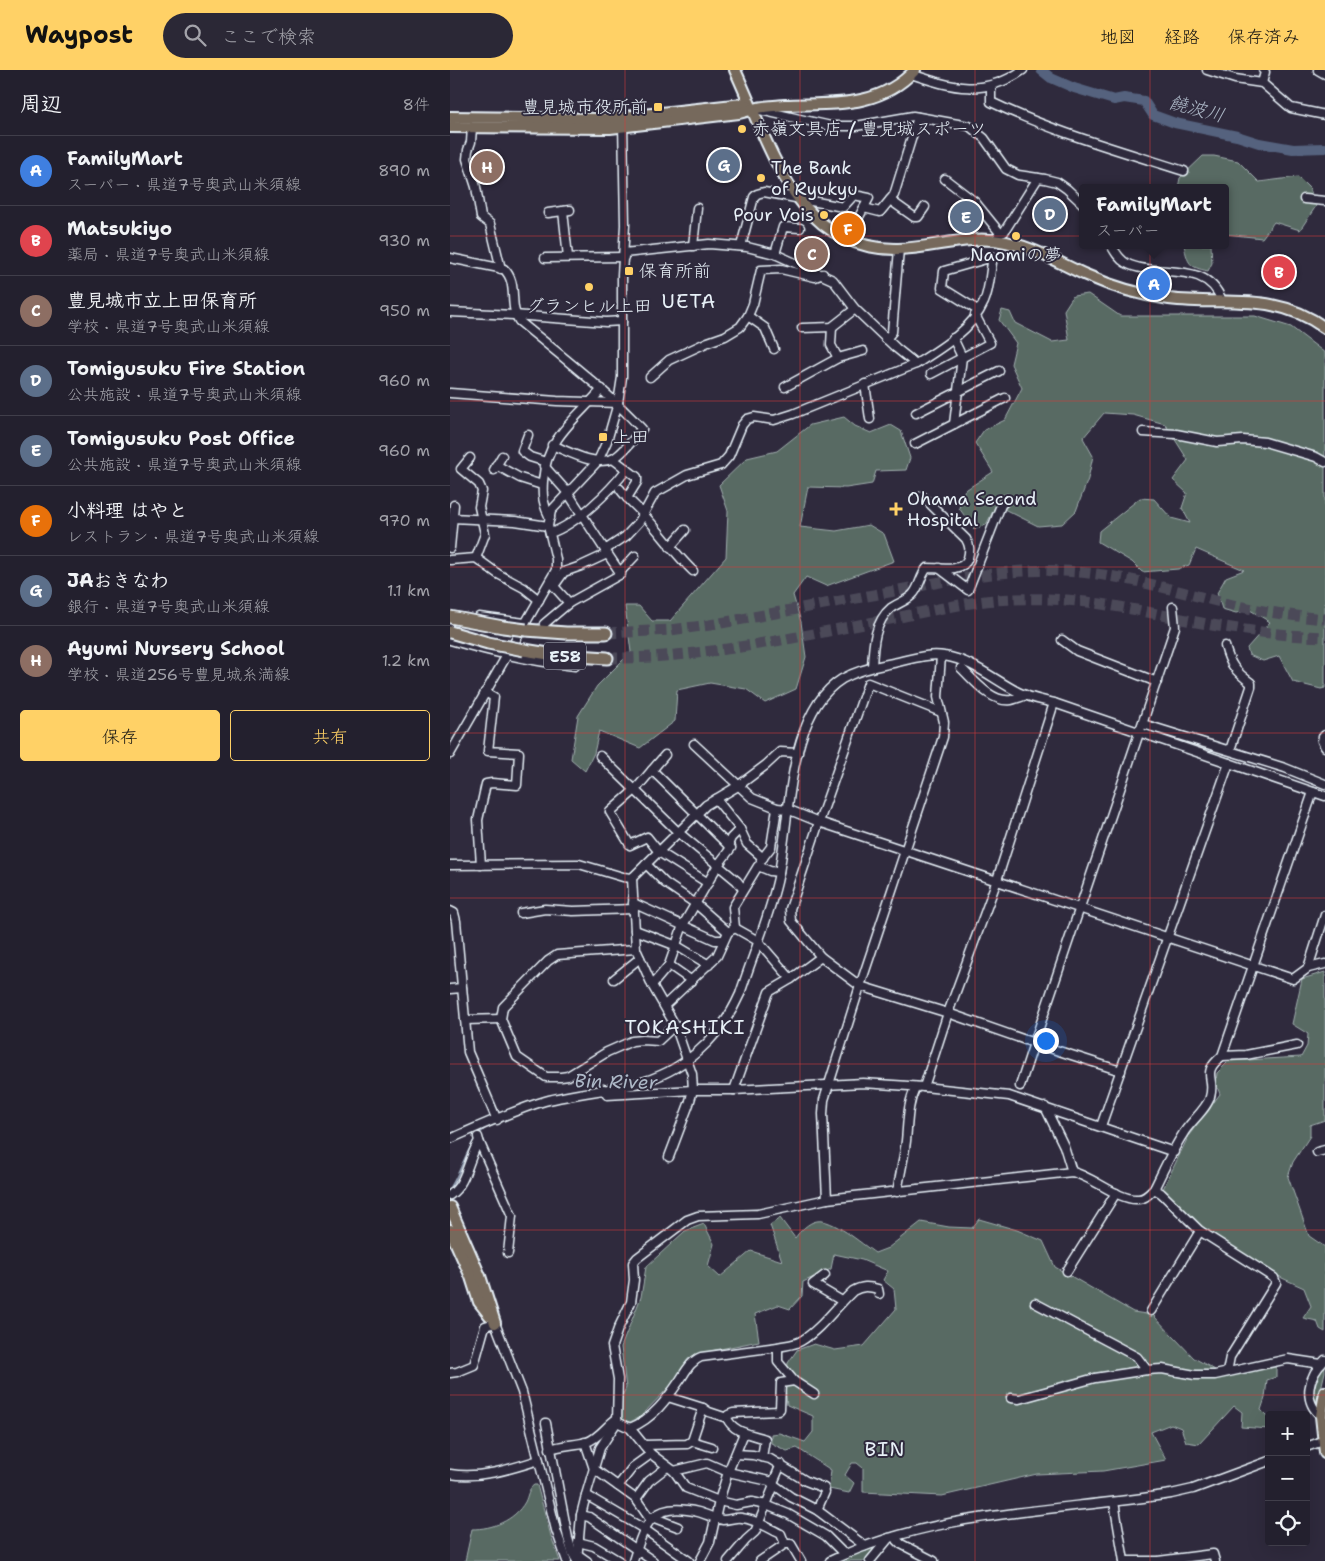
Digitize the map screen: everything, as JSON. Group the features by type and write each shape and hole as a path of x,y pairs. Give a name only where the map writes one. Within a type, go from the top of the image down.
{"highway":[{"name":"E58","path":"450,615 503,627 526,626 566,633 606,633"},
{"name":"E58","path":"450,632 488,643 524,650 549,654 607,658"}],"main road":[{"path":"736,70 777,163 798,198 820,224 846,240 868,247 899,249 998,237 1034,250 1085,275 1131,292 1178,300 1262,303 1288,308 1308,317 1325,328"},
{"path":"450,126 623,123 743,104 753,109 836,104 871,98 895,86 913,72"},
{"path":"450,117 623,123"},
{"path":"450,1207 480,1276 495,1323"},
{"path":"450,1230 471,1277 479,1302 495,1323"},
{"path":"1325,1392 1321,1416 1325,1453"}],"street":[{"path":"913,72 947,86 971,87 991,86 1010,79 1023,70"},
{"path":"1207,70 1235,79 1262,83 1291,108 1325,115"},
{"path":"1262,83 1265,72 1263,70"},
{"path":"1318,70 1325,74"},
{"path":"991,86 991,102 1038,123 1184,171"},
{"path":"794,119 790,115 790,110 792,106 797,105"},
{"path":"753,109 794,119 838,126 865,125 908,116 969,126 984,138 1006,169 1018,175 1038,178 1062,185 1079,200"},
{"path":"864,208 880,212 894,195 918,117"},
{"path":"549,526 551,511 598,461 618,403 623,363 622,321 625,225 623,123"},
{"path":"472,127 467,159 476,187 481,217 490,224 501,269"},
{"path":"945,179 976,202 998,237 1004,232 1038,178"},
{"path":"742,246 754,197 764,192 843,207 854,195 869,198 846,240"},
{"path":"1304,199 1325,202"},
{"path":"890,200 914,217 918,217 925,207"},
{"path":"693,246 697,208"},
{"path":"548,213 566,211 568,257"},
{"path":"775,254 783,227 800,228"},
{"path":"545,258 624,255 709,244 742,246 775,254 833,280 855,309 886,339 916,364"},
{"path":"886,339 892,332 899,249"},
{"path":"1114,249 1121,259 1134,266 1188,273 1204,279 1216,290 1222,301"},
{"path":"450,754 506,656 526,626 539,600 564,572 581,566 606,552 626,536 644,514 655,493 687,475 721,465 729,456 742,424 747,419 754,417 774,420 793,414 916,364 953,338 967,326 977,313 984,302 993,257 944,271 942,288 977,313 990,342 931,374"},
{"path":"450,258 501,269 508,274 512,280 514,315 519,321 618,403 642,429 613,459 598,461 552,445"},
{"path":"650,377 669,360 740,328 753,304 761,270 781,269 815,277 822,274"},
{"path":"802,328 832,328 855,309"},
{"path":"450,312 606,322 622,321"},
{"path":"748,316 765,328 774,349"},
{"path":"832,328 831,345 838,358"},
{"path":"953,338 962,357 954,424"},
{"path":"784,387 838,358 863,351"},
{"path":"916,413 1000,371"},
{"path":"865,384 870,419"},
{"path":"552,584 556,570 556,559 543,507 542,485 545,464 552,445 562,431 602,389"},
{"path":"450,393 557,401 618,403"},
{"path":"915,444 1006,398"},
{"path":"1143,432 1176,434 1218,442 1243,440 1265,442 1316,457 1325,462"},
{"path":"528,435 522,451 545,464 582,513 620,572"},
{"path":"502,456 495,468 542,485"},
{"path":"470,458 461,469 480,484 482,491 479,507 485,534 476,558"},
{"path":"613,459 637,477 637,482 627,498"},
{"path":"450,548 452,511 482,520 515,521 563,529 577,519 615,484 627,469"},
{"path":"620,489 693,571"},
{"path":"872,667 873,648 878,625 890,609 914,593 921,575 927,568 951,569 966,563 970,546 966,539 922,496"},
{"path":"939,568 968,590 1001,505 1007,500"},
{"path":"986,546 999,528"},
{"path":"670,547 685,530"},
{"path":"544,624 569,603 621,574 620,572 635,556"},
{"path":"450,560 476,558 498,574 524,588 539,600"},
{"path":"552,584 569,603"},
{"path":"1020,1086 1175,628 1173,607"},
{"path":"450,640 506,656 575,666"},
{"path":"1062,640 1077,651 1157,682"},
{"path":"1225,646 1232,666 1237,673 1251,683 1230,750"},
{"path":"450,1139 544,1102 637,1083 661,1075 687,1061 718,1032 733,1010 758,941 779,872 787,809 805,726 812,710 820,699 841,680 855,672 929,656 960,659 1026,696 1325,796"},
{"path":"827,1199 824,1100 943,737 944,722 938,697 941,656"},
{"path":"961,668 988,693 1000,699 1009,700 1026,696"},
{"path":"941,712 868,682 790,909 791,921 821,956 860,986 948,1013 1121,1071"},
{"path":"481,865 478,820 486,784 517,785 520,753 488,751 494,697 485,692"},
{"path":"897,1192 905,1150 908,1110 912,1094 920,1087 997,880 1054,704"},
{"path":"1143,724 1285,768 1325,784"},
{"path":"1325,735 1322,737 1322,741 1325,747"},
{"path":"694,744 752,798 777,808 787,809 819,822 905,851 1293,979 1308,968 1325,964"},
{"path":"668,1156 690,1104 693,1090 692,1074 675,1025 652,985 636,949 632,878 706,805 738,786 780,752 798,753"},
{"path":"665,755 635,790 610,812 630,845 647,837 659,852 708,883"},
{"path":"600,756 678,832 737,880 743,889"},
{"path":"1101,1126 1166,937 1229,764"},
{"path":"652,770 731,848 718,865 684,925 669,965 652,985"},
{"path":"577,1558 581,1515 586,1495 600,1448 617,1420 618,1379 612,1346 631,1302 634,1280 633,1263 636,1258 687,1220 698,1216 758,1214 827,1199 1072,1172 1082,1174 1116,1193 1132,1199 1147,1196 1154,1189 1183,1134 1210,1099 1212,1088 1209,1076 1210,1068 1222,1056 1313,792"},
{"path":"716,799 740,829 747,844 763,858"},
{"path":"665,1005 717,956 723,940 732,930 733,907 771,847 777,808"},
{"path":"728,845 730,838 740,829"},
{"path":"450,865 579,864 632,878"},
{"path":"646,864 666,883 732,930 758,941 791,979"},
{"path":"758,866 770,871 779,872"},
{"path":"521,913 544,909 573,911 634,906 684,925 715,940 723,940"},
{"path":"450,911 454,913 456,921 468,1052 497,1120"},
{"path":"1308,968 1325,915"},
{"path":"635,930 676,946 709,964"},
{"path":"636,949 557,955 548,961 503,1007 501,1019 517,1057 546,1077 568,1076 607,1052 632,1041 658,1042 675,1025"},
{"path":"734,1090 769,992 791,979 821,956"},
{"path":"614,979 640,958"},
{"path":"669,965 692,981"},
{"path":"450,989 462,988"},
{"path":"465,1020 501,1019"},
{"path":"1222,1056 1246,1055 1297,1045"},
{"path":"604,1089 607,1095 864,1083 1009,1096 1174,1152"},
{"path":"1044,1107 1064,1146 1072,1172"},
{"path":"476,1128 479,1140 512,1216 508,1253"},
{"path":"450,1195 455,1192 464,1177 479,1140"},
{"path":"1154,1189 1161,1193 1200,1232 1274,1278 1276,1283 1230,1357 1227,1372"},
{"path":"1067,1271 1116,1193"},
{"path":"1151,1311 1200,1232"},
{"path":"825,1275 813,1284 842,1301"},
{"path":"630,1428 650,1417 668,1397 696,1359 724,1353 795,1344 814,1331 853,1291 864,1286 878,1289 879,1294"},
{"path":"1035,1302 1137,1357 1147,1370"},
{"path":"450,1373 474,1365 485,1326 495,1323 522,1392 556,1530 568,1561"},
{"path":"778,1347 778,1362 794,1381 814,1394"},
{"path":"1011,1398 1019,1399 1095,1378 1147,1370 1162,1369 1195,1375 1215,1375 1288,1359 1323,1362 1311,1380 1309,1394 1311,1405 1321,1416"},
{"path":"727,1418 728,1415 734,1413 778,1411 780,1409 780,1383 794,1381"},
{"path":"668,1397 727,1418 731,1427 765,1439 762,1457"},
{"path":"644,1445 687,1444 692,1441 703,1408"},
{"path":"617,1420 630,1428 651,1454 670,1469 686,1488 719,1502 736,1505 752,1502 766,1505 788,1514 826,1536 844,1554"},
{"path":"550,1449 585,1442 598,1436 617,1420"},
{"path":"546,1423 572,1552 577,1558 587,1561"},
{"path":"700,1561 710,1542 728,1472 744,1433"},
{"path":"1310,1445 1324,1436"},
{"path":"692,1441 712,1447"},
{"path":"585,1442 594,1469 636,1499 651,1518 678,1527"},
{"path":"618,1486 633,1467 651,1454"},
{"path":"736,1454 762,1457 781,1464 806,1481 824,1488 825,1492 817,1510"},
{"path":"450,1474 483,1475 539,1460"},
{"path":"830,1561 891,1537 999,1514 1153,1497 1193,1489 1265,1462"},
{"path":"636,1499 649,1481 670,1469 707,1463 728,1472 773,1483 782,1491 817,1510 865,1546"},
{"path":"728,1561 760,1524 781,1464"},
{"path":"586,1495 644,1529 689,1561"},
{"path":"1114,1502 1124,1561 1168,1560 1213,1554 1215,1561"},
{"path":"633,1561 644,1529 651,1518 666,1510 678,1508 703,1513 723,1520 742,1518 760,1524 782,1534 785,1544"},
{"path":"581,1515 589,1517 637,1548 653,1561"},
{"path":"870,1561 891,1537"},
{"path":"891,1537 934,1561"},
{"path":"578,1542 594,1546 619,1561"},
{"path":"760,1561 785,1544 791,1544 800,1561"}],"green space":[{"path":"1203,156 1214,156 1238,161 1259,182 1298,177 1310,189 1316,206 1300,230 1274,222 1262,238 1229,234 1229,184 1179,184 1180,178"},
{"path":"1185,249 1211,249 1212,263 1208,271 1190,264"},
{"path":"1088,294 1120,316 1255,316 1291,327 1325,353 1325,688 1321,689 1293,682 1279,656 1263,661 1249,655 1247,648 1270,622 1250,610 1236,613 1222,609 1217,593 1226,577 1244,570 1196,549 1189,565 1178,569 1142,572 1132,562 1098,542 1099,531 1140,498 1154,499 1171,518 1190,523 1182,508 1187,493 1173,480 1188,460 1165,424 1133,415 1104,413 1083,438 1093,456 1088,479 1076,511 1062,524 1038,526 996,505 986,525 974,529 959,508 964,491 993,472 975,443 984,430 1005,420 1022,388 1011,364 1016,343 999,320 1002,310 1010,312 1015,323 1052,342 1069,340 1064,310 1073,296"},
{"path":"844,417 855,426 871,433 891,425 901,431 910,458 906,470 876,471 872,484 846,488 808,487 800,527 836,531 869,525 884,534 894,561 826,586 806,577 793,595 801,622 806,657 796,689 765,703 746,689 710,683 677,690 675,721 640,748 599,731 594,753 585,771 571,759 578,716 597,686 631,652 625,606 639,606 652,621 670,621 726,557 728,511 719,485 747,458 777,451 810,425"},
{"path":"1325,972 1325,1120 1310,1125 1310,1136 1293,1162 1288,1177 1309,1236 1325,1247 1325,1332 1320,1329 1317,1321 1303,1318 1311,1306 1304,1288 1282,1278 1204,1228 1163,1189 1189,1135 1220,1094 1216,1084 1217,1073 1229,1061 1301,1057 1307,1046 1308,1034 1292,1024 1302,979"},
{"path":"780,1218 795,1238 811,1223 823,1221 831,1223 847,1232 875,1253 888,1248 921,1222 949,1227 972,1228 979,1219 1017,1230 1043,1241 1055,1267 1133,1312 1153,1315 1194,1358 1224,1375 1276,1366 1276,1377 1267,1380 1265,1398 1261,1410 1265,1414 1265,1429 1241,1427 1242,1412 1234,1406 1199,1444 1186,1442 1181,1428 1171,1424 1151,1432 1166,1460 1103,1471 1037,1474 942,1496 863,1492 863,1468 857,1463 852,1463 845,1475 854,1483 849,1493 829,1489 831,1470 797,1448 787,1451 771,1443 771,1434 779,1433 805,1442 813,1432 813,1416 787,1405 785,1387 788,1363 797,1350 814,1344 835,1350 864,1346 896,1309 894,1289 883,1280 888,1271 862,1260 834,1254 831,1269 803,1282 802,1296 790,1309 778,1305 755,1314 759,1341 696,1354 688,1359 671,1385 640,1417 630,1422 624,1421 620,1417 622,1396 626,1388 621,1347 641,1297 646,1267 685,1231 704,1224 714,1244 708,1266 720,1277 751,1251 782,1261 770,1225"},
{"path":"1325,1365 1317,1405 1314,1405 1313,1387"},
{"path":"537,1485 560,1561 465,1561 472,1529 495,1525 509,1519 520,1509 525,1502 530,1488"},
{"path":"877,1545 868,1561 838,1561"}],"waterway":[{"name":"饒波川","path":"1041,70 1051,78 1074,88 1114,100 1124,98 1144,101 1153,115 1175,123 1293,149 1325,148"},
{"name":"Bin River","path":"810,1090 823,1089"},
{"name":"Bin River","path":"479,1134 486,1127"},
{"name":"Bin River","path":"451,1187 476,1138"}],"tunnel":[{"path":"606,633 670,630 710,625 953,580 1018,571 1083,572 1104,575 1145,583 1240,607 1325,619"},
{"path":"607,658 680,655 716,651 788,639 954,606 1014,599 1090,602 1212,625 1254,631 1325,637"}],"place":[{"name":"豊見城市役所前","path":"658,107"},
{"name":"赤嶺文具店 / 豊見城スポーツ","path":"742,129"},
{"name":"JAおきなわ","path":"724,165"},
{"name":"Ayumi Nursery School","path":"487,167"},
{"name":"The Bank of Ryukyu","path":"761,178"},
{"name":"Tomigusuku Fire Station","path":"1050,214"},
{"name":"Pour Vois","path":"824,215"},
{"name":"Tomigusuku Post Office","path":"966,217"},
{"name":"小料理 はやと","path":"848,229"},
{"name":"Naomiの夢","path":"1016,236"},
{"name":"豊見城市立上田保育所","path":"812,254"},
{"name":"保育所前","path":"629,271"},
{"name":"Matsukiyo","path":"1279,272"},
{"name":"FamilyMart","path":"1154,284"},
{"name":"グランヒル上田","path":"589,287"},
{"name":"上田","path":"603,437"},
{"name":"Ohama Second Hospital","path":"896,509"}],"district":[{"name":"UETA","path":"689,301"},
{"name":"TOKASHIKI","path":"685,1027"},
{"name":"BIN","path":"885,1449"}]}
